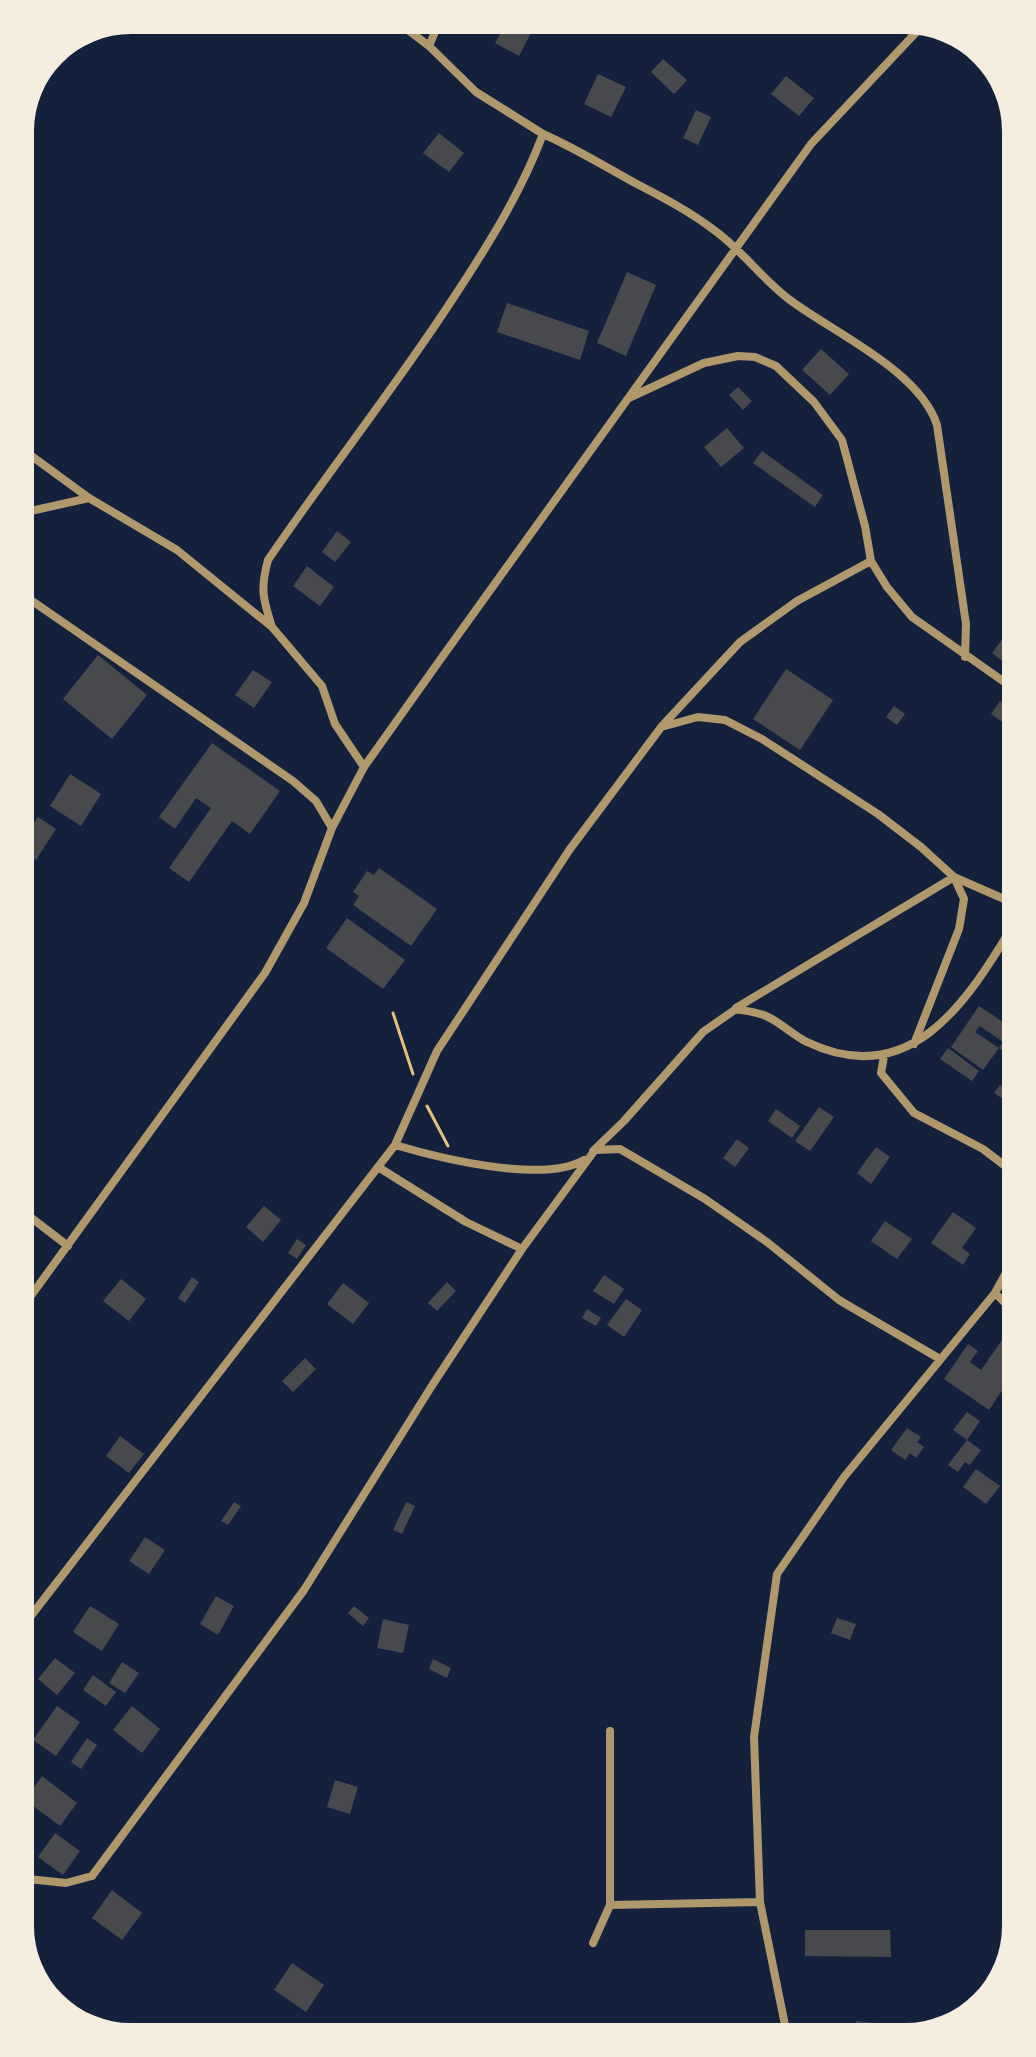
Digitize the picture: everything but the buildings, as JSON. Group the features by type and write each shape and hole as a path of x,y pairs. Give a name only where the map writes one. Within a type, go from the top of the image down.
{"street":[{"path":"413,34 476,92 543,134 575,148 715,230 790,300 886,363 922,398 934,413 937,425 966,624 965,657"},
{"path":"429,46 434,34"},
{"path":"34,1292 265,973 304,903 332,828 364,767 811,144 914,34"},
{"path":"272,627 261,583 268,560 416,354 485,250 532,164 543,134"},
{"path":"630,397 704,363 738,356 755,357 776,366 814,402 842,440 871,561 887,587 912,617 1002,681"},
{"path":"34,458 89,498 177,550 272,627 322,686 335,724 364,767"},
{"path":"34,510 89,498"},
{"path":"34,1612 395,1145 437,1051 570,849 662,726 740,642 797,601 871,561"},
{"path":"34,602 293,781 316,801 332,828"},
{"path":"662,726 698,717 725,720 762,739 878,814 954,877 1002,898"},
{"path":"395,1145 440,1157 537,1172 581,1163 624,1121 703,1032 954,877"},
{"path":"913,1045 959,929 964,899 954,877"},
{"path":"736,1009 765,1016 808,1042 850,1055 884,1056 913,1045 953,1014 1002,943"},
{"path":"884,1056 881,1073 914,1113 983,1149 1002,1164"},
{"path":"595,1150 620,1149 705,1199 767,1242 839,1300 940,1359"},
{"path":"34,1880 66,1883 92,1876 304,1590 522,1249 595,1150"},
{"path":"378,1167 466,1222 522,1249"},
{"path":"34,1220 68,1246"},
{"path":"785,2023 760,1902 754,1737 777,1574 844,1477 995,1293 1002,1280"},
{"path":"995,1293 1002,1300"},
{"path":"593,1943 610,1905 610,1731"},
{"path":"610,1905 760,1902"}]}
